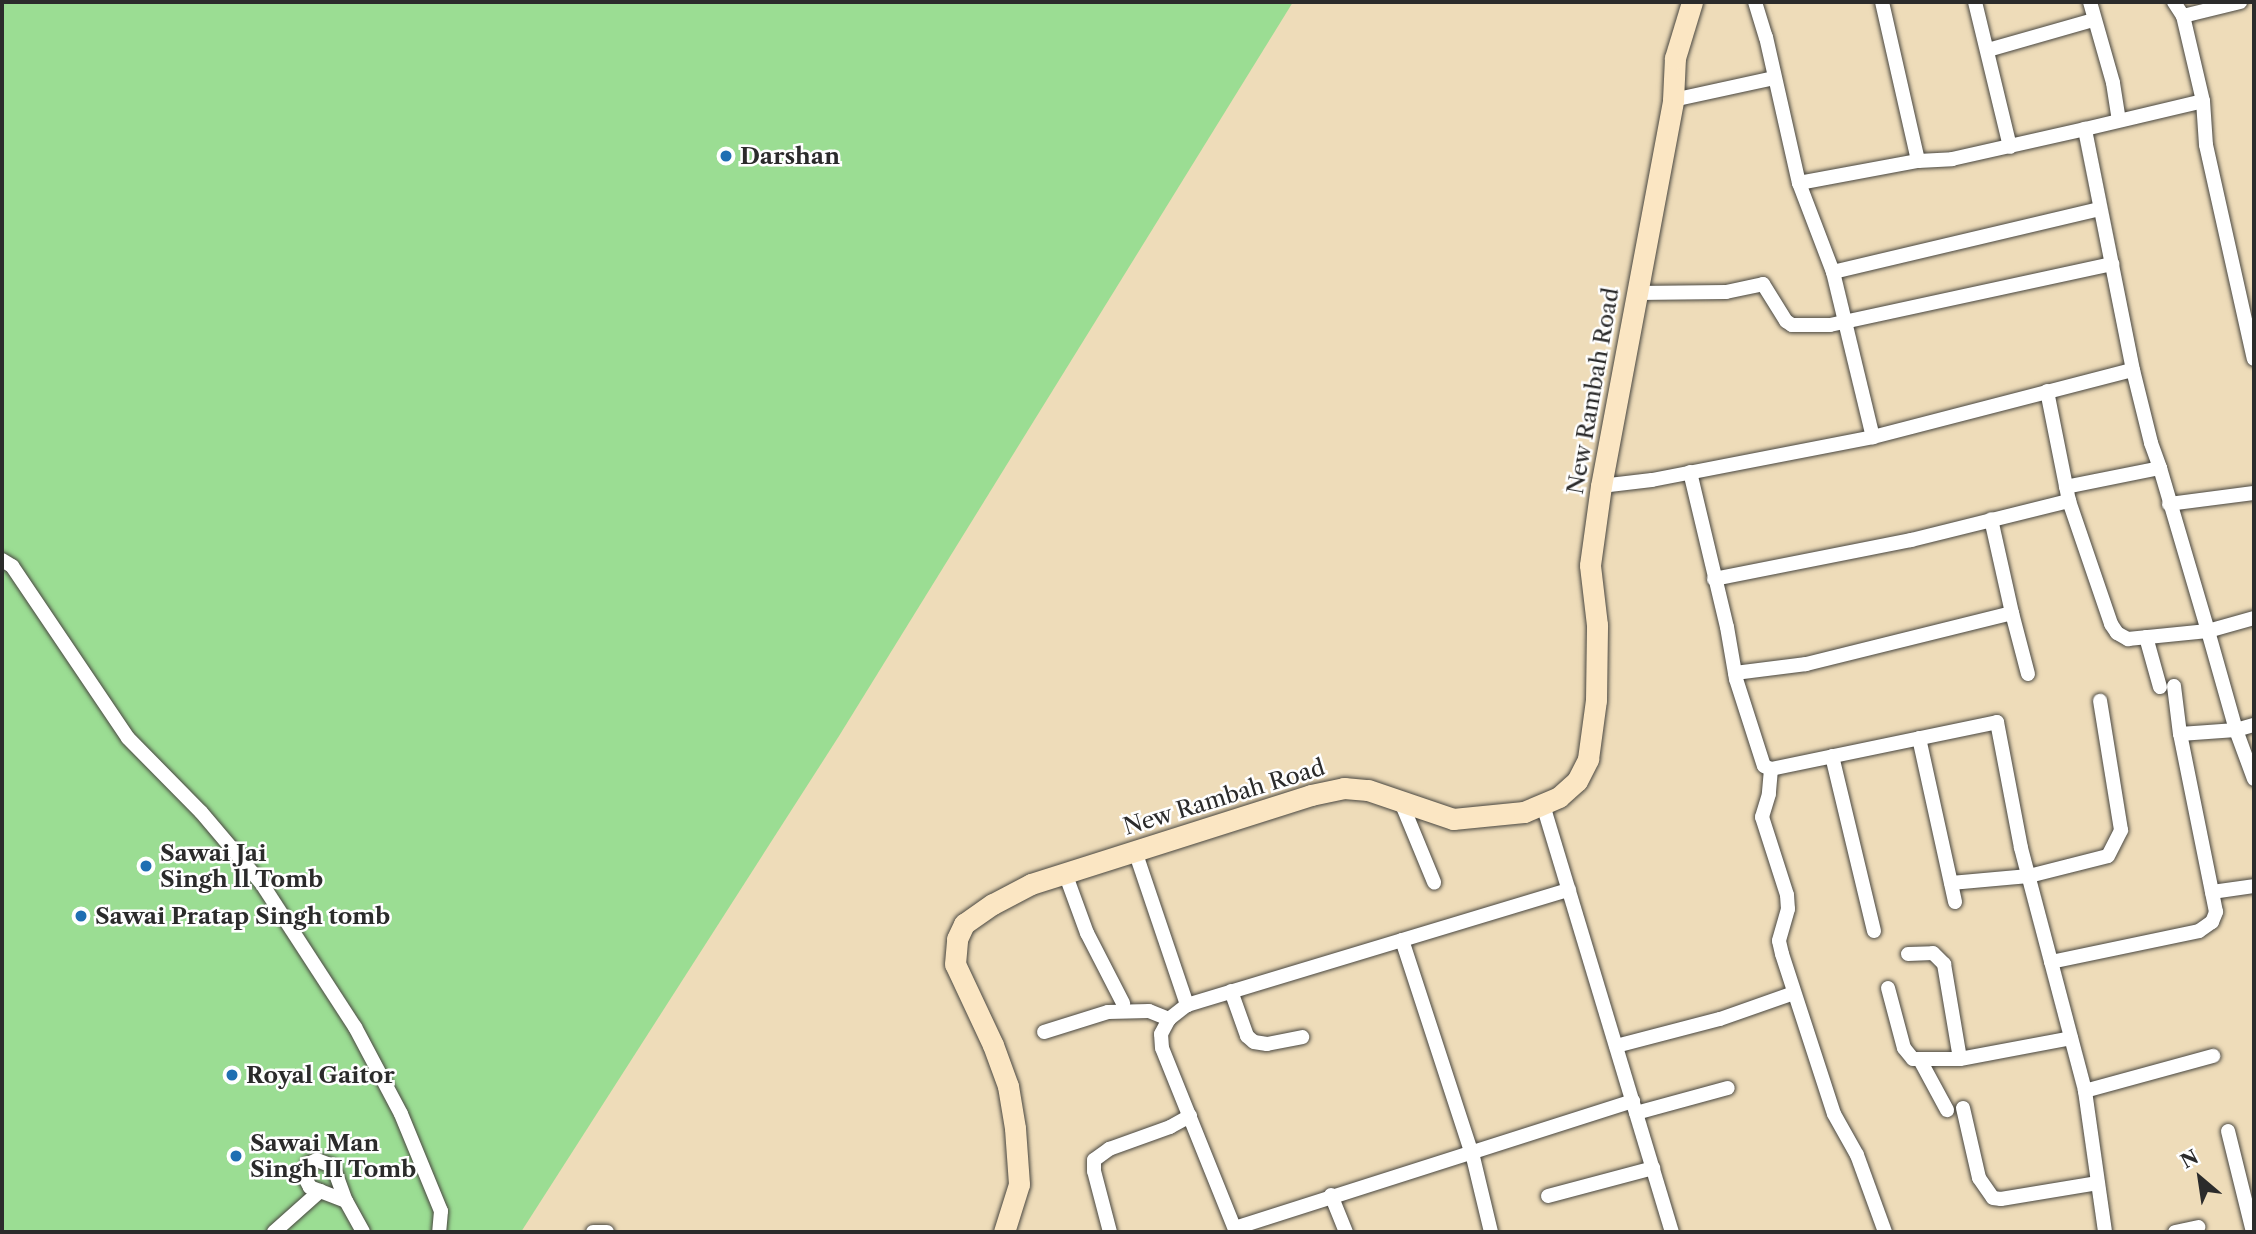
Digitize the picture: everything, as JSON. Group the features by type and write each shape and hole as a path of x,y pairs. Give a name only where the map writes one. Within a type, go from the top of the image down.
{"street":[{"name":"New Rambah Road","path":"1004,1232 1019,1184 1016,1128 1008,1086 956,964 957,939 964,924 993,904 1031,884 1311,794 1344,788 1368,790 1453,819 1524,812 1559,797 1577,781 1588,759 1596,700 1597,625 1590,565 1601,486 1673,100 1675,58 1692,2"},
{"path":"1755,2 1766,37 1799,183 1833,272 1873,437"},
{"path":"1882,2 1918,161"},
{"path":"1975,2 2010,146"},
{"path":"2090,2 2113,83 2119,120"},
{"path":"2174,2 2183,16 2203,102 2206,145 2254,359"},
{"path":"2183,16 2240,2"},
{"path":"1988,50 2093,20"},
{"path":"1673,100 1774,78"},
{"path":"1799,183 1918,161 1952,159 2203,102"},
{"path":"2085,129 2133,370 2151,443 2236,730 2254,779"},
{"path":"1833,272 2100,209"},
{"path":"1637,293 1726,292 1763,284 1779,311 1792,325 1829,325 2112,264"},
{"path":"1601,486 1873,437 2133,370"},
{"path":"2047,391 2068,494 2117,633 2128,639 2208,631 2254,618"},
{"path":"1714,579 1911,540 2160,468"},
{"path":"1690,472 1727,627 1735,673 1764,766 1771,769 1997,722 2029,876 2085,1091 2105,1232"},
{"path":"2169,504 2254,493"},
{"path":"1991,519 2028,674"},
{"path":"2,560 12,566 128,738 201,812 262,884 341,1004 401,1114 441,1211 439,1232"},
{"path":"1735,673 1806,664 2012,613"},
{"path":"2052,962 2199,930 2212,922 2216,912 2180,734 2167,686 2146,637"},
{"path":"1951,883 2029,876 2108,856 2115,847 2121,830 2100,701"},
{"path":"2180,734 2254,726"},
{"path":"1919,738 1955,902"},
{"path":"1832,756 1874,932"},
{"path":"1771,769 1769,794 1762,817 1787,895 1788,909 1779,941 1833,1114 1857,1156 1885,1232"},
{"path":"1401,802 1434,882"},
{"path":"1543,805 1672,1232"},
{"path":"1135,851 1187,1004"},
{"path":"1065,873 1087,933 1123,1003"},
{"path":"2212,892 2254,886"},
{"path":"1569,890 1187,1004 1169,1019 1161,1034 1162,1048 1236,1230 1331,1195 1471,1154 1635,1107 1728,1088"},
{"path":"1402,940 1471,1154 1490,1232"},
{"path":"1908,954 1933,953 1944,964 1960,1059"},
{"path":"1888,988 1907,1055 1920,1060 1960,1059 2071,1038"},
{"path":"1230,991 1247,1036 1254,1042 1267,1044 1302,1037"},
{"path":"1616,1046 1720,1018 1794,993"},
{"path":"1044,1032 1108,1012 1149,1011 1169,1019"},
{"path":"2085,1091 2213,1056"},
{"path":"1920,1060 1947,1111"},
{"path":"1963,1108 1979,1178 1993,1198 2001,1199 2098,1183"},
{"path":"1110,1232 1094,1171 1094,1160 1109,1149 1158,1132 1190,1115"},
{"path":"2228,1131 2252,1222"},
{"path":"346,1201 310,1187 305,1178 308,1164 317,1160 333,1166 346,1201 363,1232"},
{"path":"1548,1196 1653,1168"},
{"path":"274,1232 320,1191"},
{"path":"1331,1195 1346,1232"},
{"path":"2175,1232 2199,1227"},
{"path":"593,1232 607,1232"}],"green space":[{"path":"2,2 1293,2 839,736 521,1232 2,1232"}],"place":[{"name":"Darshan","path":"726,156"},
{"name":"Sawai Jai Singh ll Tomb","path":"146,866"},
{"name":"Sawai Pratap Singh tomb","path":"81,916"},
{"name":"Royal Gaitor","path":"232,1075"},
{"name":"Sawai Man Singh II Tomb","path":"236,1156"}]}
